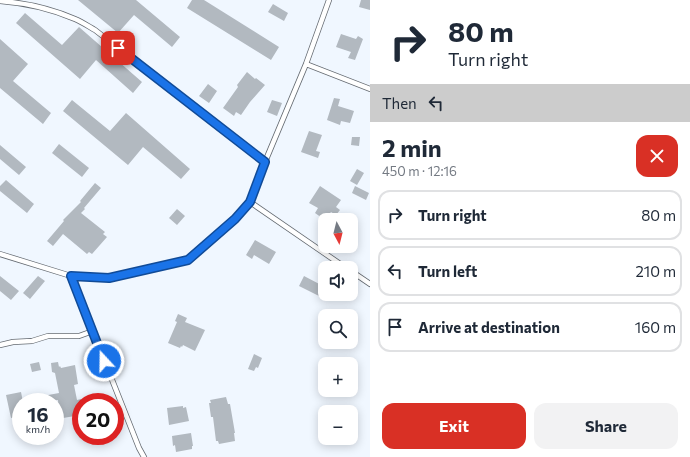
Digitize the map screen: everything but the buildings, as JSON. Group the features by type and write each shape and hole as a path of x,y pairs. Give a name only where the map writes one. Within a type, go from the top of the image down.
{"lane":[{"path":"0,254 71,276 109,278 188,260 235,219 250,202 306,64 329,0"},
{"path":"0,1 14,2 46,9 75,19 94,30 265,162"},
{"path":"306,64 370,89"},
{"path":"250,202 336,261"},
{"path":"71,276 139,448 144,457"},
{"path":"358,276 370,284"},
{"path":"0,345 13,342 32,341 48,336 79,336 93,331"}],"route":[{"path":"104,361 71,276 109,278 188,260 235,219 250,202 265,162 118,48"}]}
